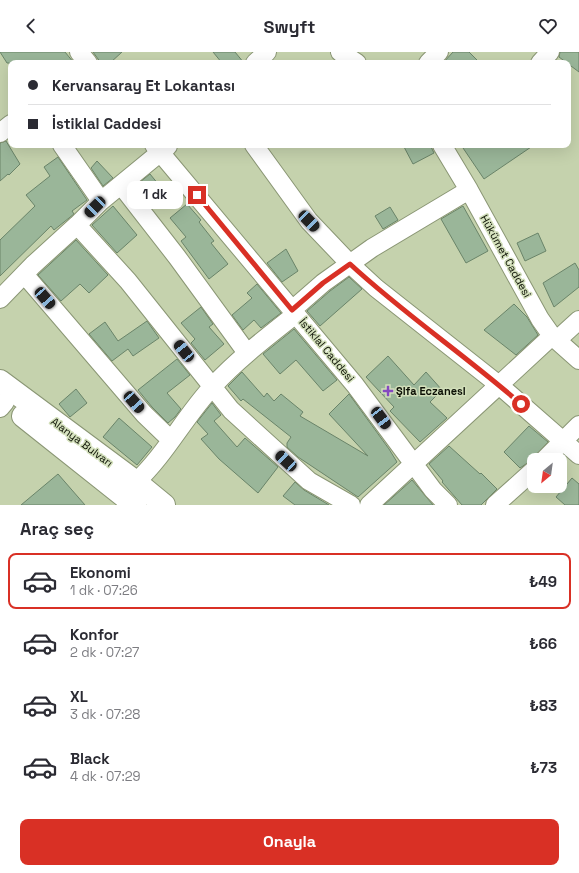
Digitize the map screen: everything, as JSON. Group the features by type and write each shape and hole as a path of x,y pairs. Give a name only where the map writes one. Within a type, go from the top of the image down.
{"main road":[{"name":"Alanya Bulvarı","path":"0,381 136,482 164,505"},
{"name":"Alanya Bulvarı","path":"2,403 135,505"}],"street":[{"path":"258,60 267,52"},
{"path":"340,52 352,60"},
{"path":"431,60 439,52"},
{"path":"543,60 550,52"},
{"path":"0,133 8,126"},
{"path":"64,148 101,201"},
{"path":"2,294 101,201 121,185 161,148"},
{"name":"İstiklal Caddesi","path":"161,148 206,206 355,384 433,490 448,505"},
{"path":"256,148 309,221 350,264 376,288 500,385 579,456"},
{"name":"Hükümet Caddesi","path":"445,148 540,319 555,338 579,360"},
{"path":"121,185 177,257 247,353"},
{"path":"136,482 156,460 213,386 247,353 294,312 323,283 372,248 469,190"},
{"path":"77,225 128,281 231,410 309,481 351,505"},
{"path":"24,274 139,408 171,440"},
{"path":"369,505 506,378 579,320"},
{"path":"551,453 579,425"},
{"path":"495,505 527,476"}],"building":[{"path":"0,52 65,52 72,60 8,60 7,63"},
{"path":"93,52 122,52 113,60 99,60"},
{"path":"213,52 235,52 242,60 220,60"},
{"path":"453,52 469,52 477,60 446,60"},
{"path":"560,52 579,52 579,72 571,66 571,60 563,60 559,57"},
{"path":"6,141 8,148 10,148 20,164 9,175 8,174 0,181 0,143"},
{"path":"405,148 432,148 434,153 413,164"},
{"path":"463,148 530,148 484,179"},
{"path":"58,157 87,200 72,211 74,214 54,230 51,226 0,276 0,240 35,206 26,195 50,176 44,167"},
{"path":"97,161 113,178 103,186 91,168"},
{"path":"150,174 163,190 148,202 135,186"},
{"path":"187,204 201,220 199,222 214,241 211,243 228,264 209,279 181,241 186,237 170,218"},
{"path":"113,206 137,235 117,253 92,225"},
{"path":"463,206 488,251 466,263 441,219"},
{"path":"390,207 398,220 383,229 375,216"},
{"path":"538,233 546,251 525,261 517,243"},
{"path":"76,240 108,275 89,293 80,284 61,301 38,275"},
{"path":"286,249 298,271 282,282 267,263"},
{"path":"575,263 579,270 579,287 554,307 543,283"},
{"path":"349,277 362,289 320,326 307,311"},
{"path":"257,284 281,313 261,328 254,320 243,330 232,315 252,298 247,293"},
{"path":"514,304 527,317 538,335 516,355 484,330"},
{"path":"201,307 213,324 209,327 224,344 205,360 191,343 195,339 181,323"},
{"path":"147,321 159,338 133,356 128,349 112,361 89,334 105,322 118,341"},
{"path":"294,329 337,380 323,391 296,360 280,374 263,354"},
{"path":"388,356 414,385 426,372 442,390 430,402 447,418 420,442 390,411 394,407 366,377"},
{"path":"177,359 190,375 167,393 181,409 168,423 138,390"},
{"path":"242,372 264,397 267,393 274,401 281,394 303,412 300,416 368,456 329,414 349,394 397,462 358,497 298,457 287,447 287,443 291,437 243,399 241,401 228,386"},
{"path":"76,389 87,403 70,417 59,404"},
{"path":"212,403 221,415 214,421 237,447 245,438 278,467 258,493 219,459 201,439 208,434 197,422"},
{"path":"119,418 152,447 137,465 103,437"},
{"path":"529,426 548,442 538,453 527,453 527,463 520,468 504,452"},
{"path":"449,446 480,474 481,473 497,489 481,505 462,505 429,464"},
{"path":"58,474 85,505 21,505"},
{"path":"572,478 579,484 579,505 565,505 556,497 559,493 567,493 567,484"},
{"path":"412,480 433,505 384,505"},
{"path":"295,482 304,490 329,505 295,505 283,496"}],"place":[{"name":"Şifa Eczanesi","path":"388,391"}],"route":[{"path":"197,195 292,310 323,283 350,264 376,288 500,385 521,404"}]}
